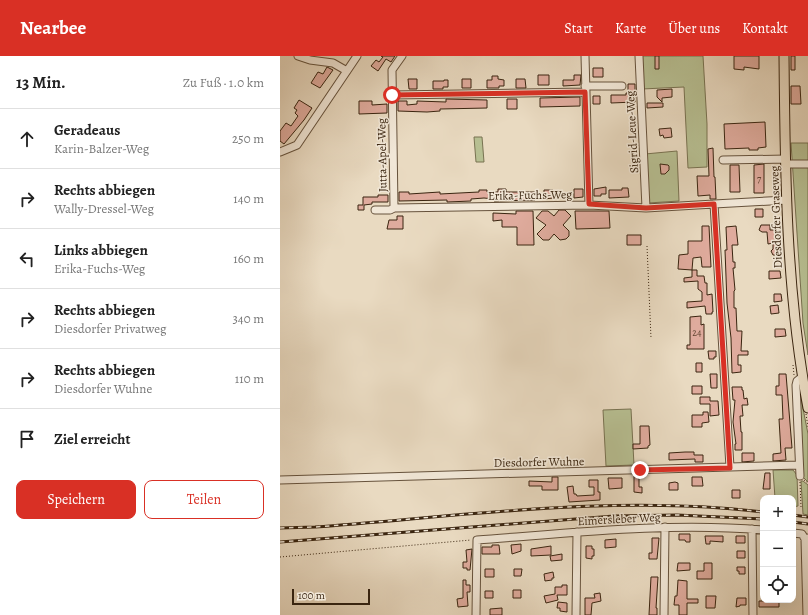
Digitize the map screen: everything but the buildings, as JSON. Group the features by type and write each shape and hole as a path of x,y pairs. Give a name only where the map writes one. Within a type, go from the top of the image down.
{"main road":[{"name":"Diesdorfer Graseweg","path":"784,56 787,200 792,291 802,377 808,408"}],"street":[{"path":"298,56 310,60 333,63 347,70"},
{"path":"280,152 297,145 357,56"},
{"name":"Jutta-Apel-Weg","path":"394,208 392,70 402,56"},
{"path":"585,56 589,204"},
{"name":"Sigrid-Leue-Weg","path":"639,56 646,208"},
{"path":"392,95 585,89 622,86"},
{"path":"723,160 786,161 808,164"},
{"name":"Erika-Fuchs-Weg","path":"375,210 390,210 394,208 589,204 646,208 787,200"},
{"path":"714,204 730,468"},
{"name":"Diesdorfer Graseweg","path":"802,377 797,381 796,385 799,465 802,478"},
{"name":"Diesdorfer Wuhne","path":"280,480 799,465"},
{"path":"664,615 665,527"},
{"name":"Eimersleber Weg","path":"477,540 665,527 760,530"},
{"path":"752,529 753,615"},
{"path":"576,615 577,532"},
{"path":"796,533 802,534 806,538 807,615"},
{"path":"476,615 477,540"}],"path":[{"path":"648,246 651,338"},
{"path":"802,478 808,483"},
{"path":"801,507 802,478"},
{"path":"280,557 477,540"}],"green space":[{"path":"641,56 703,56 707,124 707,167 688,168 684,87 642,89"},
{"path":"474,137 482,137 484,162 476,162"},
{"path":"791,143 808,143 808,355 803,323"},
{"path":"677,151 679,201 648,203 645,154"},
{"path":"799,388 808,434 808,482 803,477"},
{"path":"631,409 634,465 606,466 603,410"},
{"path":"773,470 793,470 797,475 798,506 796,506 796,495 775,495"},
{"path":"801,481 808,485 808,515 803,514"}],"railway":[{"path":"280,528 315,527 483,513 595,506 651,505 707,507 760,512"},
{"path":"280,542 614,516 677,515 760,519"},
{"path":"796,515 808,517"},
{"path":"796,522 808,524"}],"route":[{"path":"392,95 585,92 589,204 646,208 714,204 730,468 640,470"}]}
